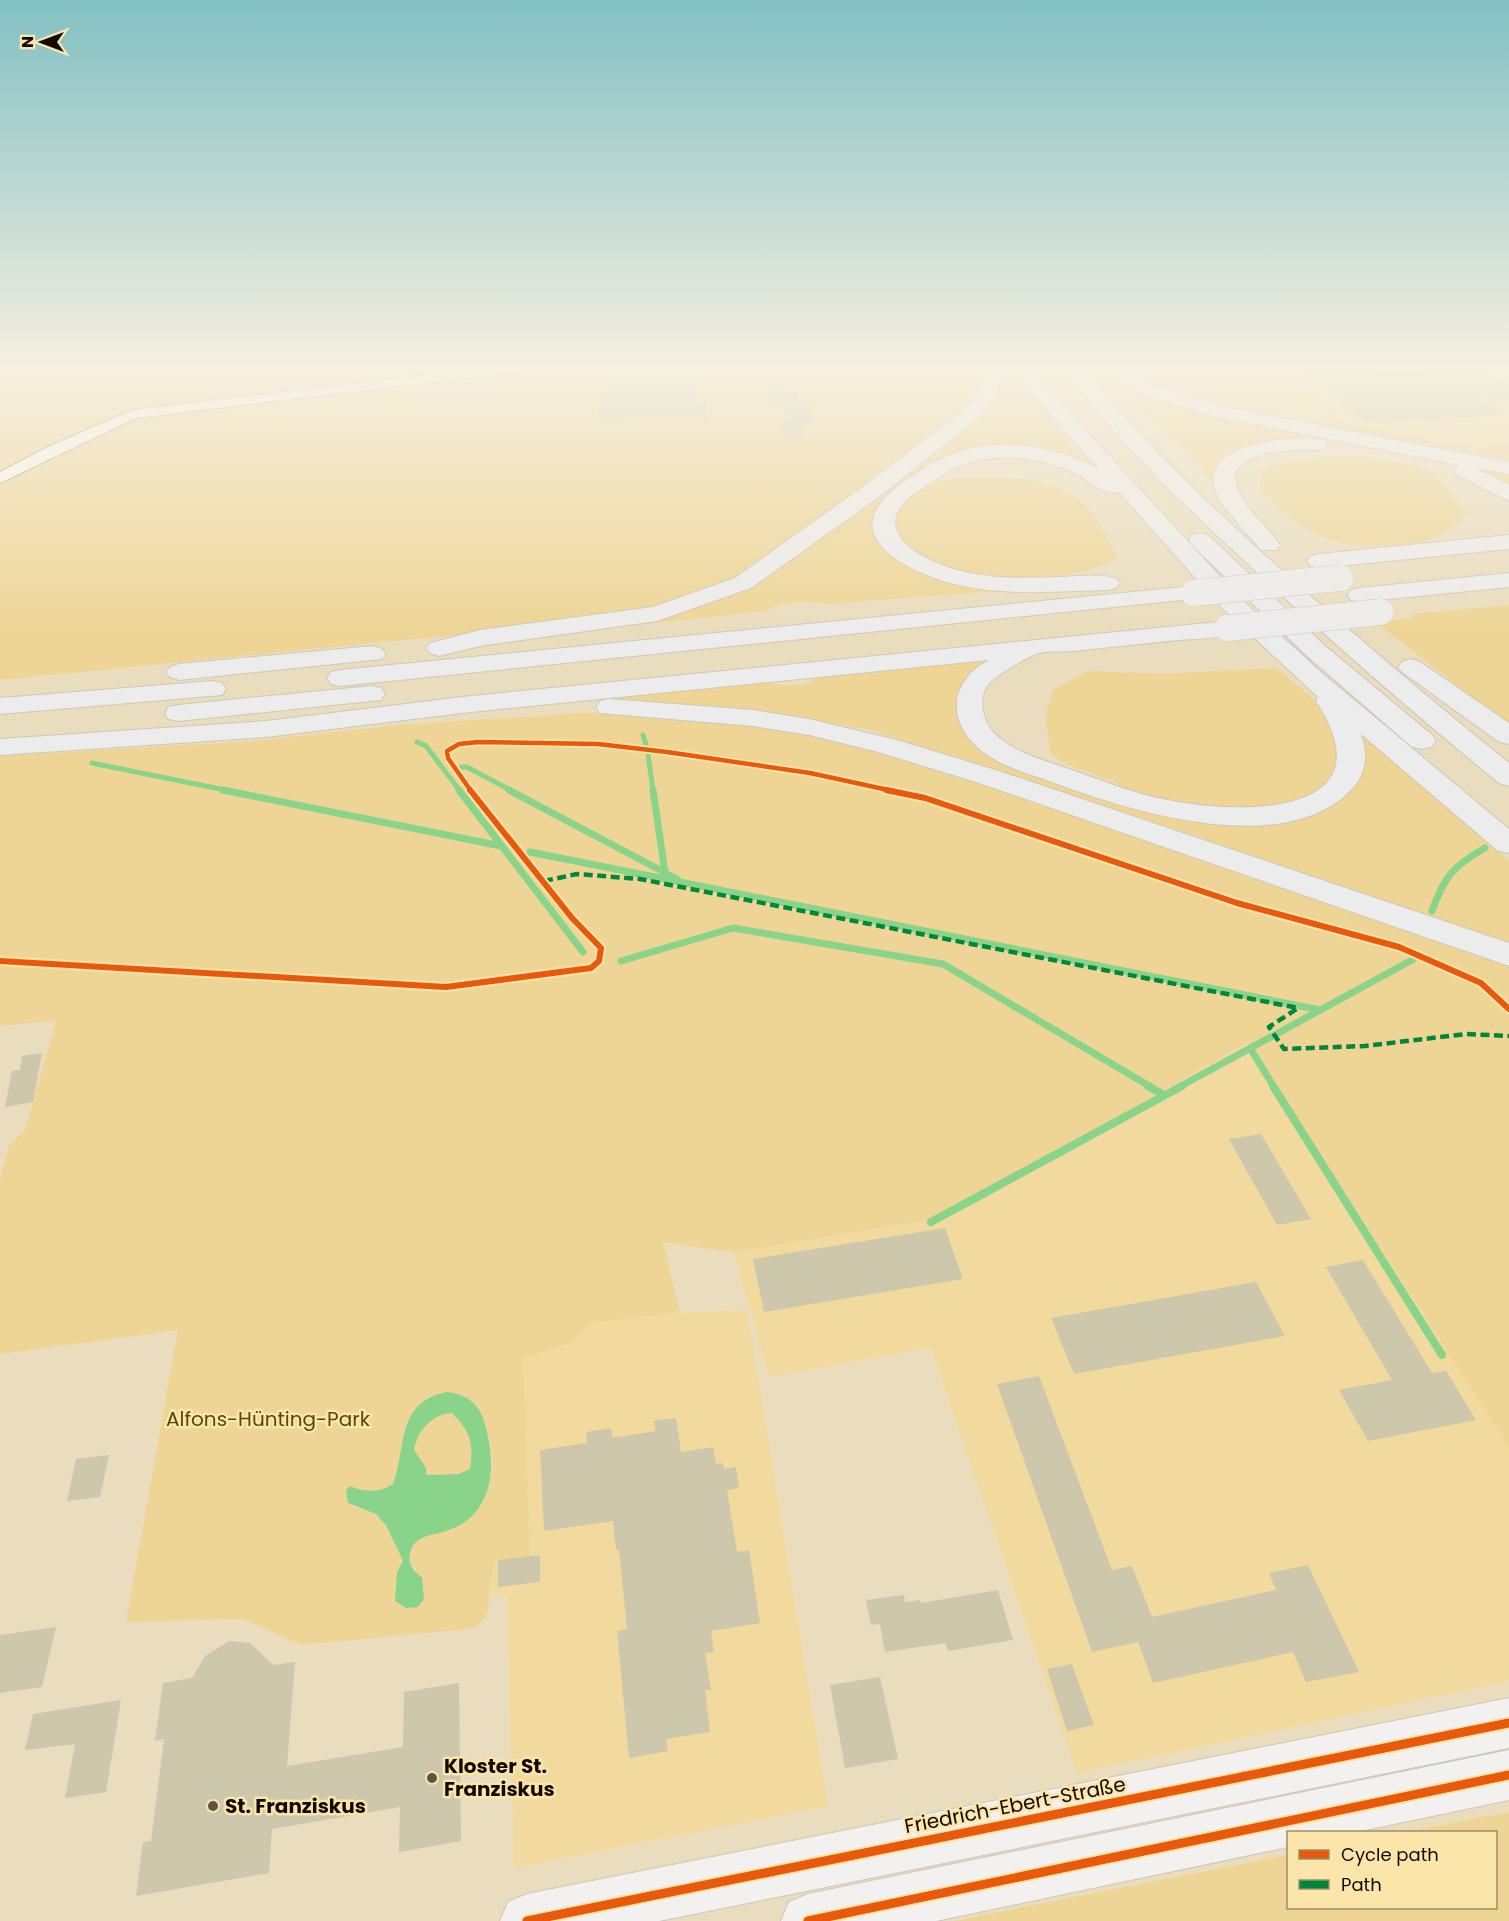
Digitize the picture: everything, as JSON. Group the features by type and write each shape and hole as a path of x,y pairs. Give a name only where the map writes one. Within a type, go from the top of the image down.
{"highway":[{"path":"439,648 480,638 657,614 743,583 919,455"},
{"path":"977,455 943,464 891,502 884,516 886,533 895,547 910,560 963,579 1008,585 1130,582 1202,602 1380,612 1509,598"},
{"path":"1031,455 1063,460 1088,470 1112,488 1141,518 1170,537"},
{"path":"1096,455 1231,603 1314,680 1509,844"},
{"path":"1120,455 1148,488 1315,650 1509,815"},
{"path":"1151,455 1242,547 1331,627 1509,777"},
{"path":"1172,455 1269,544 1509,749"},
{"path":"1249,455 1233,461 1223,475 1225,488 1269,544"},
{"path":"1389,455 1467,471 1493,483 1509,495"},
{"path":"1440,455 1509,468"},
{"path":"1382,554 1486,539 1509,529"},
{"path":"1314,680 1343,722 1353,748 1353,766 1335,792 1316,803 1289,812 1253,816 1183,812 1115,795 1034,765 988,742 972,722 968,700 969,690 977,679 996,665 1023,654 1202,602 1320,561 1509,542"},
{"path":"0,729 1202,602 1340,578 1509,561"},
{"path":"0,706 1202,602 1359,595 1509,580"},
{"path":"0,690 991,598 1130,582"},
{"path":"0,747 266,729 471,704 1056,645"},
{"path":"1411,667 1509,736"},
{"path":"383,716 545,705 644,708 753,718 850,736 992,778 1509,955"}],"main road":[{"name":"Friedrich-Ebert-Straße","path":"527,1921 1509,1723"},
{"path":"808,1921 1509,1775"}],"street":[{"path":"0,478 44,455"}],"shaded area":[{"path":"1249,1042 1509,1447 1509,1681 1077,1773 931,1348 769,1377 734,1252 945,1217"},
{"path":"747,1310 828,1806 514,1868 507,1594 491,1595 494,1560 530,1556 523,1358 569,1344 591,1322 680,1313"},
{"path":"447,1392 465,1397 475,1404 482,1415 488,1437 491,1470 489,1486 475,1513 463,1523 421,1539 413,1545 410,1562 413,1569 422,1577 424,1599 418,1607 406,1608 395,1601 397,1572 403,1561 386,1525 376,1514 348,1503 346,1490 350,1486 378,1490 393,1484 411,1416 430,1397","holes":["452,1413 469,1438 470,1469 459,1474 426,1475 426,1468 414,1450 418,1436 432,1420"]}],"green space":[{"path":"0,455 905,455 753,567 727,582 643,612 585,622 0,680"},
{"path":"919,455 956,455 930,463 884,500 875,515 878,538 890,552 1024,589 827,604 795,602 772,607 765,611 609,628 661,618 721,599 770,571"},
{"path":"1019,455 1079,455 1086,463"},
{"path":"1190,455 1243,455 1224,459 1216,469 1215,480 1210,480"},
{"path":"1418,455 1428,455 1509,472 1509,484 1471,468"},
{"path":"1481,455 1509,455 1509,460"},
{"path":"1335,457 1385,460 1423,469 1442,483 1467,514 1443,534 1423,541 1388,545 1349,544 1316,534 1301,526 1287,516 1260,488 1261,471 1286,461"},
{"path":"961,477 1032,480 1064,491 1079,500 1092,513 1118,558 1072,574 1023,580 973,575 949,568 908,550 893,530 897,507 927,483"},
{"path":"1509,605 1509,726 1376,622 1413,618 1412,614"},
{"path":"1000,656 967,677 960,691 959,703 969,731 1094,793 1297,816 1360,747 1365,737 1509,861 1509,945 972,762 870,730 749,709 609,698 760,681 776,685 793,685 810,682 823,674"},
{"path":"1276,668 1307,693 1327,714 1342,759 1333,779 1309,797 1273,808 1197,808 1120,790 1119,784 1067,764 1051,754 1045,717 1053,690 1088,671 1163,674"},
{"name":"Alfons-Hünting-Park","path":"585,713 739,720 885,752 955,772 1509,962 1509,1447 1248,1042 945,1217 734,1252 663,1242 680,1313 591,1322 569,1344 523,1358 530,1557 494,1560 487,1615 476,1628 301,1645 244,1619 126,1622 178,1330 0,1354 0,1180 9,1146 26,1128 56,1020 0,1026 0,756 252,741 400,725","holes":["431,1395 488,1434 492,1462 488,1489 482,1506 415,1543 410,1558 420,1579 424,1599 406,1608 395,1601 397,1572 403,1561 389,1530 373,1512 349,1503 346,1490 350,1486 378,1490 393,1484 407,1425 412,1414"]},
{"path":"452,1413 469,1438 470,1469 459,1474 425,1475 413,1450 418,1436 426,1424 438,1416"},
{"path":"1509,1812 1509,1921 953,1921 1287,1855 1287,1909 1497,1909 1497,1831 1410,1831"}],"building":[{"path":"42,1053 33,1102 5,1107 12,1071 20,1070 22,1056"},
{"path":"1261,1134 1311,1219 1277,1225 1229,1139"},
{"path":"945,1228 963,1279 764,1312 753,1259"},
{"path":"1363,1260 1432,1373 1446,1371 1476,1420 1368,1441 1339,1390 1392,1380 1326,1267"},
{"path":"1256,1282 1285,1336 1074,1374 1051,1318"},
{"path":"1039,1376 1112,1570 1132,1566 1152,1617 1276,1590 1269,1573 1308,1565 1359,1672 1306,1682 1293,1652 1153,1683 1138,1642 1092,1652 997,1384"},
{"path":"676,1418 681,1452 713,1447 716,1464 723,1463 724,1469 736,1467 739,1488 727,1490 737,1552 749,1550 760,1623 711,1631 714,1652 705,1653 711,1690 705,1690 710,1732 666,1739 668,1751 629,1758 617,1631 627,1629 619,1549 616,1550 613,1521 544,1531 540,1450 587,1443 586,1432 611,1428 612,1437 618,1437 656,1431 654,1421"},
{"path":"109,1455 100,1497 67,1501 76,1459"},
{"path":"540,1555 540,1582 498,1587 498,1560"},
{"path":"998,1590 1013,1640 948,1651 945,1643 885,1652 880,1624 871,1625 866,1600 904,1595 905,1602 920,1600 921,1603"},
{"path":"56,1627 42,1687 0,1693 0,1635"},
{"path":"229,1641 250,1643 273,1665 295,1662 287,1766 403,1747 404,1692 459,1683 461,1841 399,1852 400,1807 272,1829 269,1873 136,1896 143,1842 151,1841 164,1739 155,1741 163,1683 192,1678 205,1656"},
{"path":"1072,1664 1094,1725 1067,1731 1047,1669"},
{"path":"880,1677 898,1759 845,1768 830,1685"},
{"path":"121,1700 106,1792 65,1798 75,1744 25,1750 33,1714"}],"waterway":[{"path":"643,735 646,745"},
{"path":"417,742 426,746 460,791"},
{"path":"648,754 653,791"},
{"path":"92,763 230,791"},
{"path":"461,767 467,767 512,791"},
{"path":"223,790 501,846"},
{"path":"459,790 583,952"},
{"path":"509,790 665,873"},
{"path":"653,790 665,873"},
{"path":"1432,911 1441,889 1451,874 1457,867 1485,848"},
{"path":"530,852 1320,1010"},
{"path":"665,873 677,879"},
{"path":"621,961 733,928 943,964 1151,1087"},
{"path":"1250,1048 1412,960"},
{"path":"1179,1087 1250,1048"},
{"path":"1250,1048 1274,1087"},
{"path":"1148,1086 1164,1095"},
{"path":"931,1222 1182,1086"},
{"path":"1273,1086 1442,1355"}],"marked path":[{"path":"544,881 577,874 640,879 870,926 1298,1008 1269,1027 1284,1049 1365,1046 1466,1034 1509,1036"}],"cycle path":[{"path":"0,961 446,987 591,968 599,961 601,948 572,918 481,805 448,758 447,751 459,744 478,742 598,744 810,773 925,798 1237,903 1369,941 1399,947 1481,983 1509,1009"},
{"path":"527,1921 1509,1723"},
{"path":"808,1921 1509,1775"}],"place":[{"name":"Kloster St. Franziskus","path":"432,1778"},
{"name":"St. Franziskus","path":"213,1806"}]}
